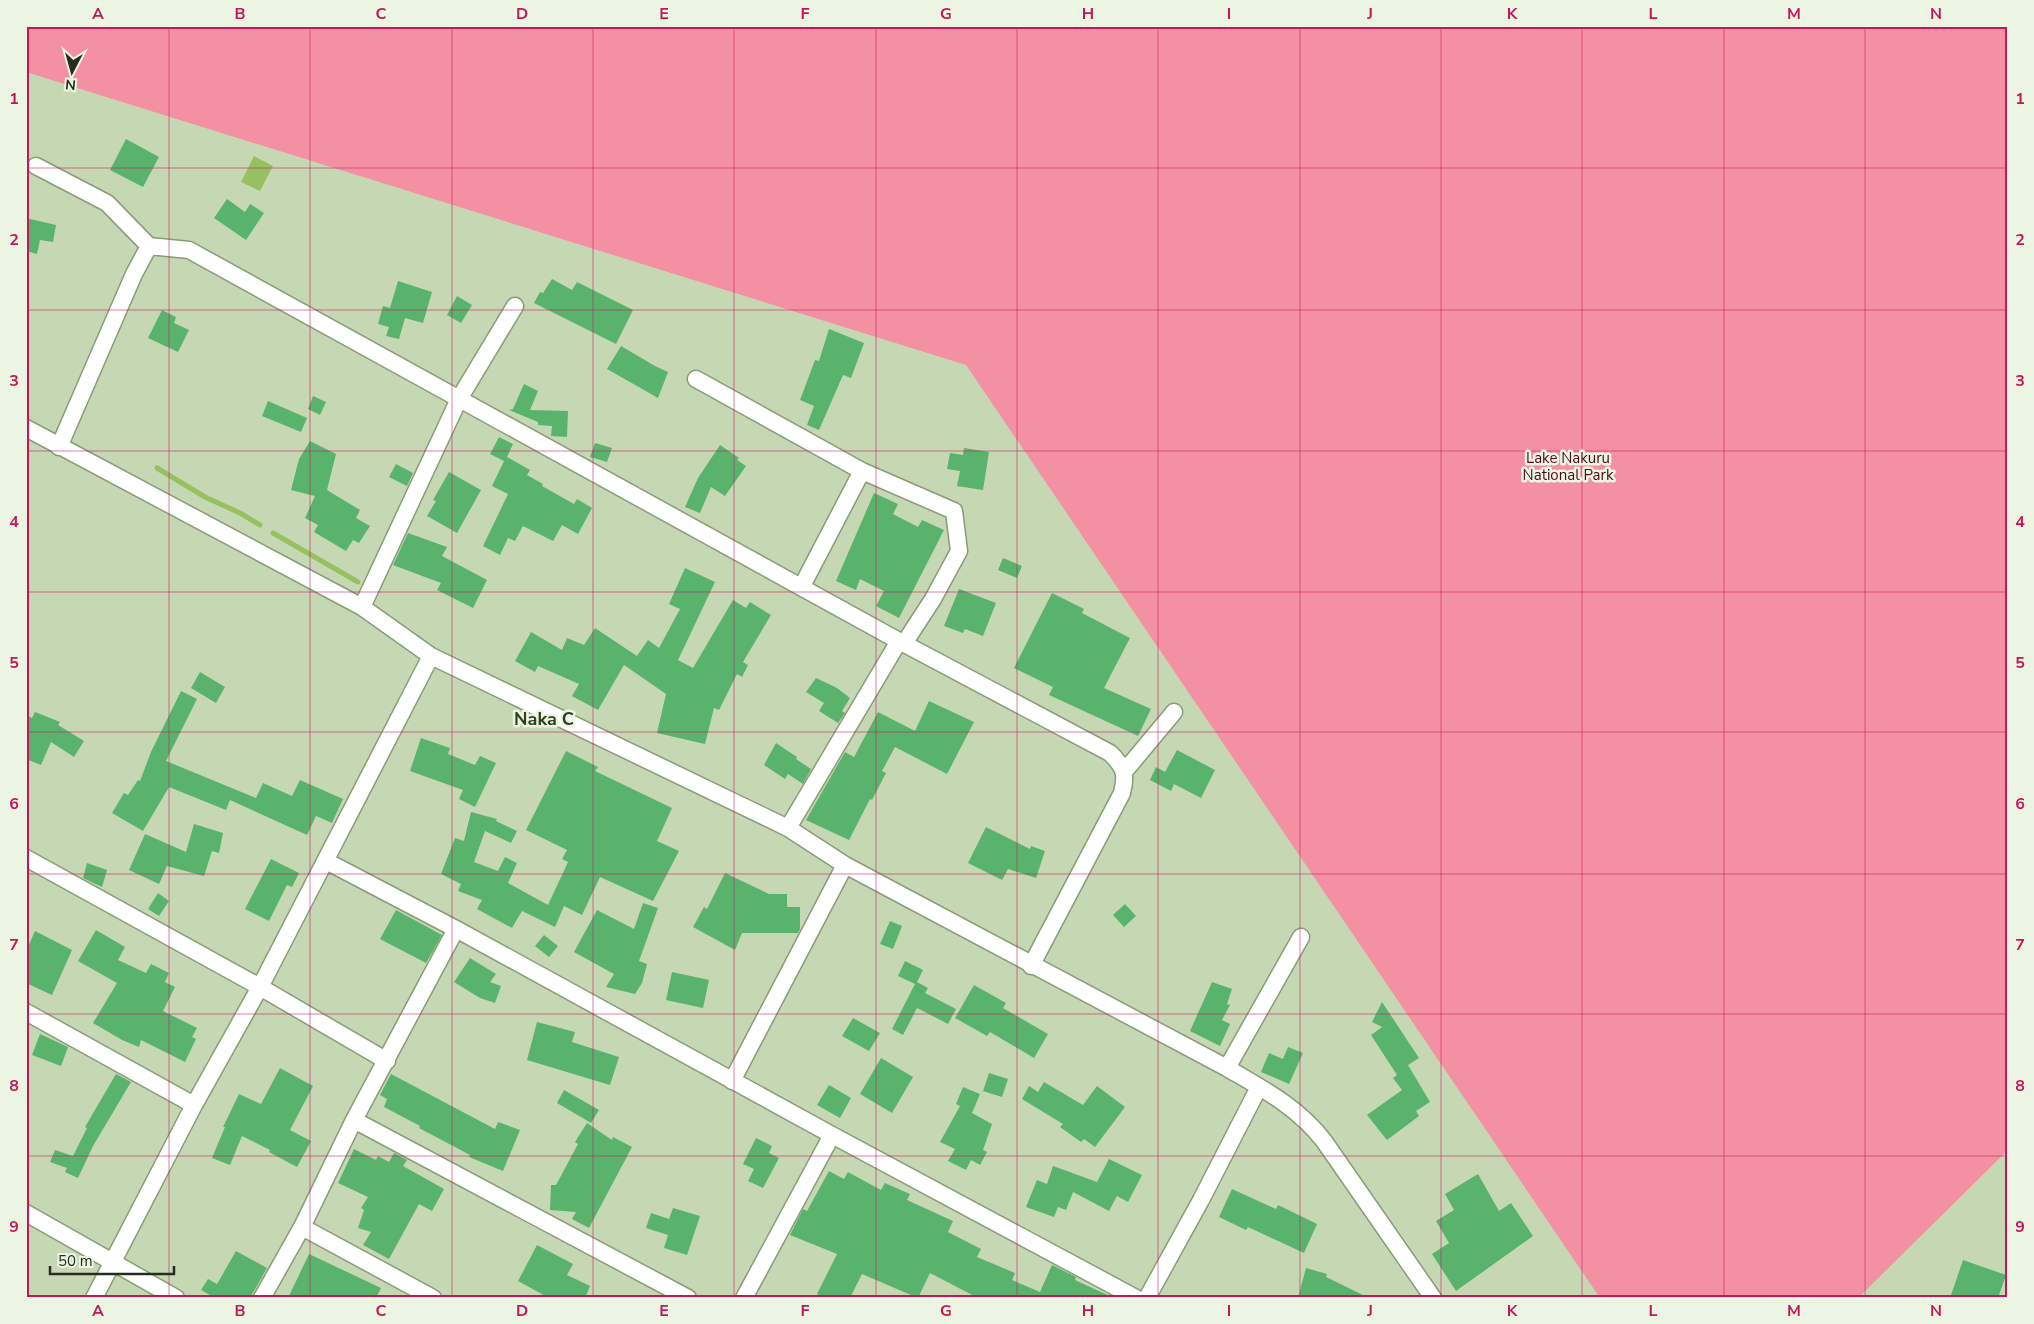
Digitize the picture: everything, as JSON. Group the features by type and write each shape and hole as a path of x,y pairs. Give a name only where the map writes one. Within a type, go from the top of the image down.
{"street":[{"path":"36,166 108,203 149,246 188,250 1110,753 1120,763 1124,772 1125,779 1122,793 1031,966"},
{"path":"59,446 134,274 149,246"},
{"path":"362,607 459,399 515,306"},
{"path":"696,379 862,471 954,511 959,551 933,600 902,641 788,828"},
{"path":"26,428 362,607 431,656 788,828 845,865 1259,1087 1288,1105 1311,1124 1433,1298"},
{"path":"802,586 862,471"},
{"path":"94,1298 194,1105 260,987 431,656"},
{"path":"1124,772 1174,712"},
{"path":"26,858 260,987 386,1061"},
{"path":"326,861 456,929 1114,1292 1136,1298"},
{"path":"732,1081 845,865"},
{"path":"262,1298 302,1227 354,1120 456,929"},
{"path":"1226,1068 1301,937"},
{"path":"26,1012 194,1105"},
{"path":"1148,1298 1259,1087"},
{"path":"354,1120 688,1298"},
{"path":"744,1298 832,1135"},
{"path":"26,1213 176,1298"},
{"path":"302,1227 433,1298"}],"green space":[{"name":"Lake Nakuru National Park","path":"26,26 2008,26 2008,1150 1858,1298 1600,1298 966,365 26,72"}],"shaded area":[{"path":"254,156 273,166 260,191 241,182"}],"building":[{"path":"126,139 159,157 143,187 110,170"},
{"path":"227,199 245,212 250,204 264,213 246,240 214,218"},
{"path":"26,218 56,225 53,242 40,240 37,254 26,251"},
{"path":"552,279 572,290 577,282 633,310 616,344 534,303 540,292 543,293"},
{"path":"398,281 432,292 423,323 405,318 399,339 386,336 389,327 378,324 383,306 390,308"},
{"path":"457,296 472,305 461,323 447,315"},
{"path":"162,310 176,317 174,323 189,330 178,352 148,338"},
{"path":"829,329 864,343 851,378 843,375 819,430 807,425 814,406 800,400 815,360 819,361"},
{"path":"621,346 668,372 658,398 607,369"},
{"path":"524,384 538,391 530,410 568,411 567,437 551,436 552,426 538,425 538,422 509,410 513,409"},
{"path":"313,396 326,402 320,415 308,409"},
{"path":"268,401 307,418 301,432 262,416"},
{"path":"499,437 513,444 507,457 530,470 527,475 574,504 577,499 592,508 578,534 562,525 553,541 523,526 515,541 508,538 500,555 483,546 508,494 492,486 504,461 490,454"},
{"path":"310,441 336,454 327,490 360,510 356,518 370,526 359,543 353,540 346,551 314,532 318,525 305,518 315,496 291,490 299,459"},
{"path":"595,443 612,448 607,462 590,457"},
{"path":"720,445 739,458 737,460 746,466 725,496 711,487 700,513 685,507 698,478"},
{"path":"964,448 989,452 983,490 957,486 960,471 947,469 950,453 963,455"},
{"path":"396,464 413,473 407,486 389,477"},
{"path":"449,472 481,490 457,533 427,516 436,501 433,500"},
{"path":"874,493 898,504 893,514 918,527 922,520 944,530 899,618 876,606 884,591 860,579 856,590 836,581"},
{"path":"408,533 447,547 442,556 487,580 473,608 437,590 441,583 393,565"},
{"path":"1003,558 1022,566 1017,578 998,570"},
{"path":"685,568 715,582 678,660 693,668 733,600 746,608 750,602 771,615 743,662 748,665 742,677 737,674 719,710 714,708 705,744 657,733 666,694 624,665 598,710 572,696 579,684 538,666 535,672 515,661 531,632 562,650 567,638 584,645 595,628 637,656 648,640 659,648 680,609 669,604"},
{"path":"959,589 996,603 983,636 965,629 963,633 944,626"},
{"path":"1052,593 1084,609 1082,613 1130,638 1104,688 1151,709 1138,736 1049,695 1053,687 1014,668"},
{"path":"200,672 225,687 216,703 191,688"},
{"path":"816,678 837,688 850,698 842,711 845,713 838,723 819,711 824,703 806,692"},
{"path":"181,691 197,699 166,761 256,798 263,783 292,796 300,780 343,799 332,823 316,816 307,835 230,800 226,810 169,787 143,831 112,813 124,793 128,795 138,780 140,781 151,752"},
{"path":"929,701 974,722 947,774 895,747 882,771 886,773 849,840 806,820 845,752 854,757 878,712 915,731"},
{"path":"35,712 60,722 58,725 84,741 74,757 51,742 41,765 26,759 26,715 32,718"},
{"path":"421,738 450,748 448,754 475,765 480,756 496,763 475,807 459,799 463,790 410,771"},
{"path":"776,743 811,769 803,784 788,774 785,779 764,765"},
{"path":"1177,750 1215,770 1201,798 1174,784 1171,791 1150,780 1156,767 1165,772"},
{"path":"566,751 598,767 595,771 672,808 657,841 679,851 653,901 600,877 582,915 564,906 555,927 522,911 512,928 477,909 482,900 458,891 461,884 441,874 455,838 464,841 471,812 497,819 496,821 517,831 511,843 485,831 474,862 498,871 505,857 517,863 508,883 548,905 568,862 562,859 567,850 526,830"},
{"path":"194,824 223,833 219,853 212,851 204,876 167,866 159,884 129,870 145,834 186,852"},
{"path":"986,827 1030,849 1031,846 1045,851 1036,878 1008,869 1002,880 968,863"},
{"path":"271,859 299,873 292,887 287,885 269,921 245,909"},
{"path":"87,863 107,870 102,887 83,878"},
{"path":"725,873 769,894 787,894 787,907 800,907 800,929 798,933 742,933 735,950 693,927 704,907 707,909"},
{"path":"158,893 169,901 159,916 148,909"},
{"path":"643,903 658,908 639,961 647,964 642,983 635,994 606,987 614,974 574,952 597,910 634,929"},
{"path":"1125,904 1136,916 1124,927 1113,915"},
{"path":"396,910 442,935 426,963 380,939"},
{"path":"890,921 902,926 893,949 880,944"},
{"path":"96,930 125,947 118,960 146,973 151,964 169,973 165,982 175,987 163,1011 197,1028 192,1037 196,1039 185,1062 141,1040 139,1047 122,1040 93,1023 117,983 78,961"},
{"path":"35,931 72,950 52,995 26,983 26,951"},
{"path":"544,935 558,946 549,957 535,946"},
{"path":"470,958 496,974 490,982 501,986 495,1003 480,998 454,982"},
{"path":"905,961 923,970 917,982 928,988 925,993 956,1009 948,1024 917,1008 903,1035 892,1029 915,984 898,976"},
{"path":"672,972 709,980 703,1008 666,1000"},
{"path":"1212,982 1232,989 1227,1004 1230,1005 1222,1020 1230,1024 1220,1046 1190,1031"},
{"path":"974,985 1006,1003 1003,1008 1048,1034 1034,1058 990,1032 987,1036 955,1018"},
{"path":"1382,1002 1419,1058 1408,1065 1430,1102 1416,1111 1419,1116 1387,1140 1367,1115 1402,1090 1393,1078 1397,1075 1371,1035 1382,1027 1372,1022"},
{"path":"853,1018 880,1033 869,1051 842,1036"},
{"path":"537,1022 575,1032 572,1042 619,1057 610,1085 527,1060"},
{"path":"40,1034 68,1047 61,1066 32,1055"},
{"path":"1288,1047 1303,1053 1289,1084 1261,1072 1269,1053 1283,1059"},
{"path":"881,1058 913,1077 892,1113 860,1094"},
{"path":"280,1068 313,1086 290,1130 311,1141 297,1167 269,1152 270,1150 242,1136 230,1165 212,1158 225,1127 223,1127 239,1094 261,1104"},
{"path":"989,1073 1008,1079 1002,1097 983,1091"},
{"path":"116,1074 131,1082 93,1146 78,1178 65,1172 67,1168 50,1162 55,1150 73,1156 87,1128 85,1127"},
{"path":"391,1074 495,1129 498,1122 520,1130 503,1171 469,1157 470,1155 384,1107 387,1099 380,1095"},
{"path":"1044,1082 1083,1105 1097,1086 1125,1107 1095,1147 1084,1139 1081,1142 1060,1127 1063,1124 1022,1099 1029,1086 1038,1092"},
{"path":"829,1085 851,1098 840,1118 817,1105"},
{"path":"963,1087 980,1094 972,1113 992,1124 983,1150 987,1152 980,1165 971,1160 966,1170 948,1161 955,1149 940,1142 960,1106 956,1104"},
{"path":"564,1090 599,1110 591,1123 557,1103"},
{"path":"587,1123 612,1140 613,1137 632,1147 589,1228 572,1219 576,1212 550,1210 551,1185 556,1185 578,1144 575,1142"},
{"path":"756,1138 772,1146 769,1153 779,1158 763,1188 748,1181 754,1169 743,1164"},
{"path":"354,1149 376,1160 378,1156 389,1162 394,1153 407,1160 403,1166 444,1189 432,1211 419,1204 389,1259 363,1245 371,1232 358,1228 364,1210 361,1208 368,1197 338,1183"},
{"path":"1109,1159 1142,1175 1128,1202 1117,1196 1109,1211 1073,1192 1066,1210 1058,1207 1054,1217 1026,1207 1037,1180 1047,1184 1053,1166 1097,1182"},
{"path":"829,1171 844,1179 848,1172 881,1190 885,1183 910,1194 907,1200 953,1221 948,1232 981,1249 977,1257 1015,1273 1012,1280 1040,1292 1052,1265 1076,1277 1075,1280 1114,1298 978,1298 930,1273 918,1298 862,1274 850,1298 824,1298 817,1294 837,1254 790,1235 803,1209 807,1211"},
{"path":"1478,1174 1499,1211 1511,1203 1533,1236 1456,1291 1432,1254 1449,1243 1436,1221 1454,1210 1445,1194"},
{"path":"1232,1189 1276,1209 1278,1205 1317,1224 1304,1253 1248,1227 1246,1230 1219,1217"},
{"path":"673,1208 700,1216 687,1255 664,1248 668,1235 646,1228 651,1213 669,1219"},
{"path":"537,1245 573,1264 567,1275 590,1286 585,1298 549,1298 518,1281"},
{"path":"236,1251 267,1268 250,1298 209,1298 210,1295 201,1290 208,1279 217,1284"},
{"path":"309,1254 381,1288 376,1298 288,1298"},
{"path":"1963,1260 2006,1275 1998,1298 1950,1298"},
{"path":"1306,1268 1327,1274 1326,1277 1369,1298 1298,1298"}],"waterway":[{"path":"157,468 205,497 240,513 260,525"},
{"path":"273,533 358,582"}],"district":[{"name":"Naka C","path":"544,719"}]}
